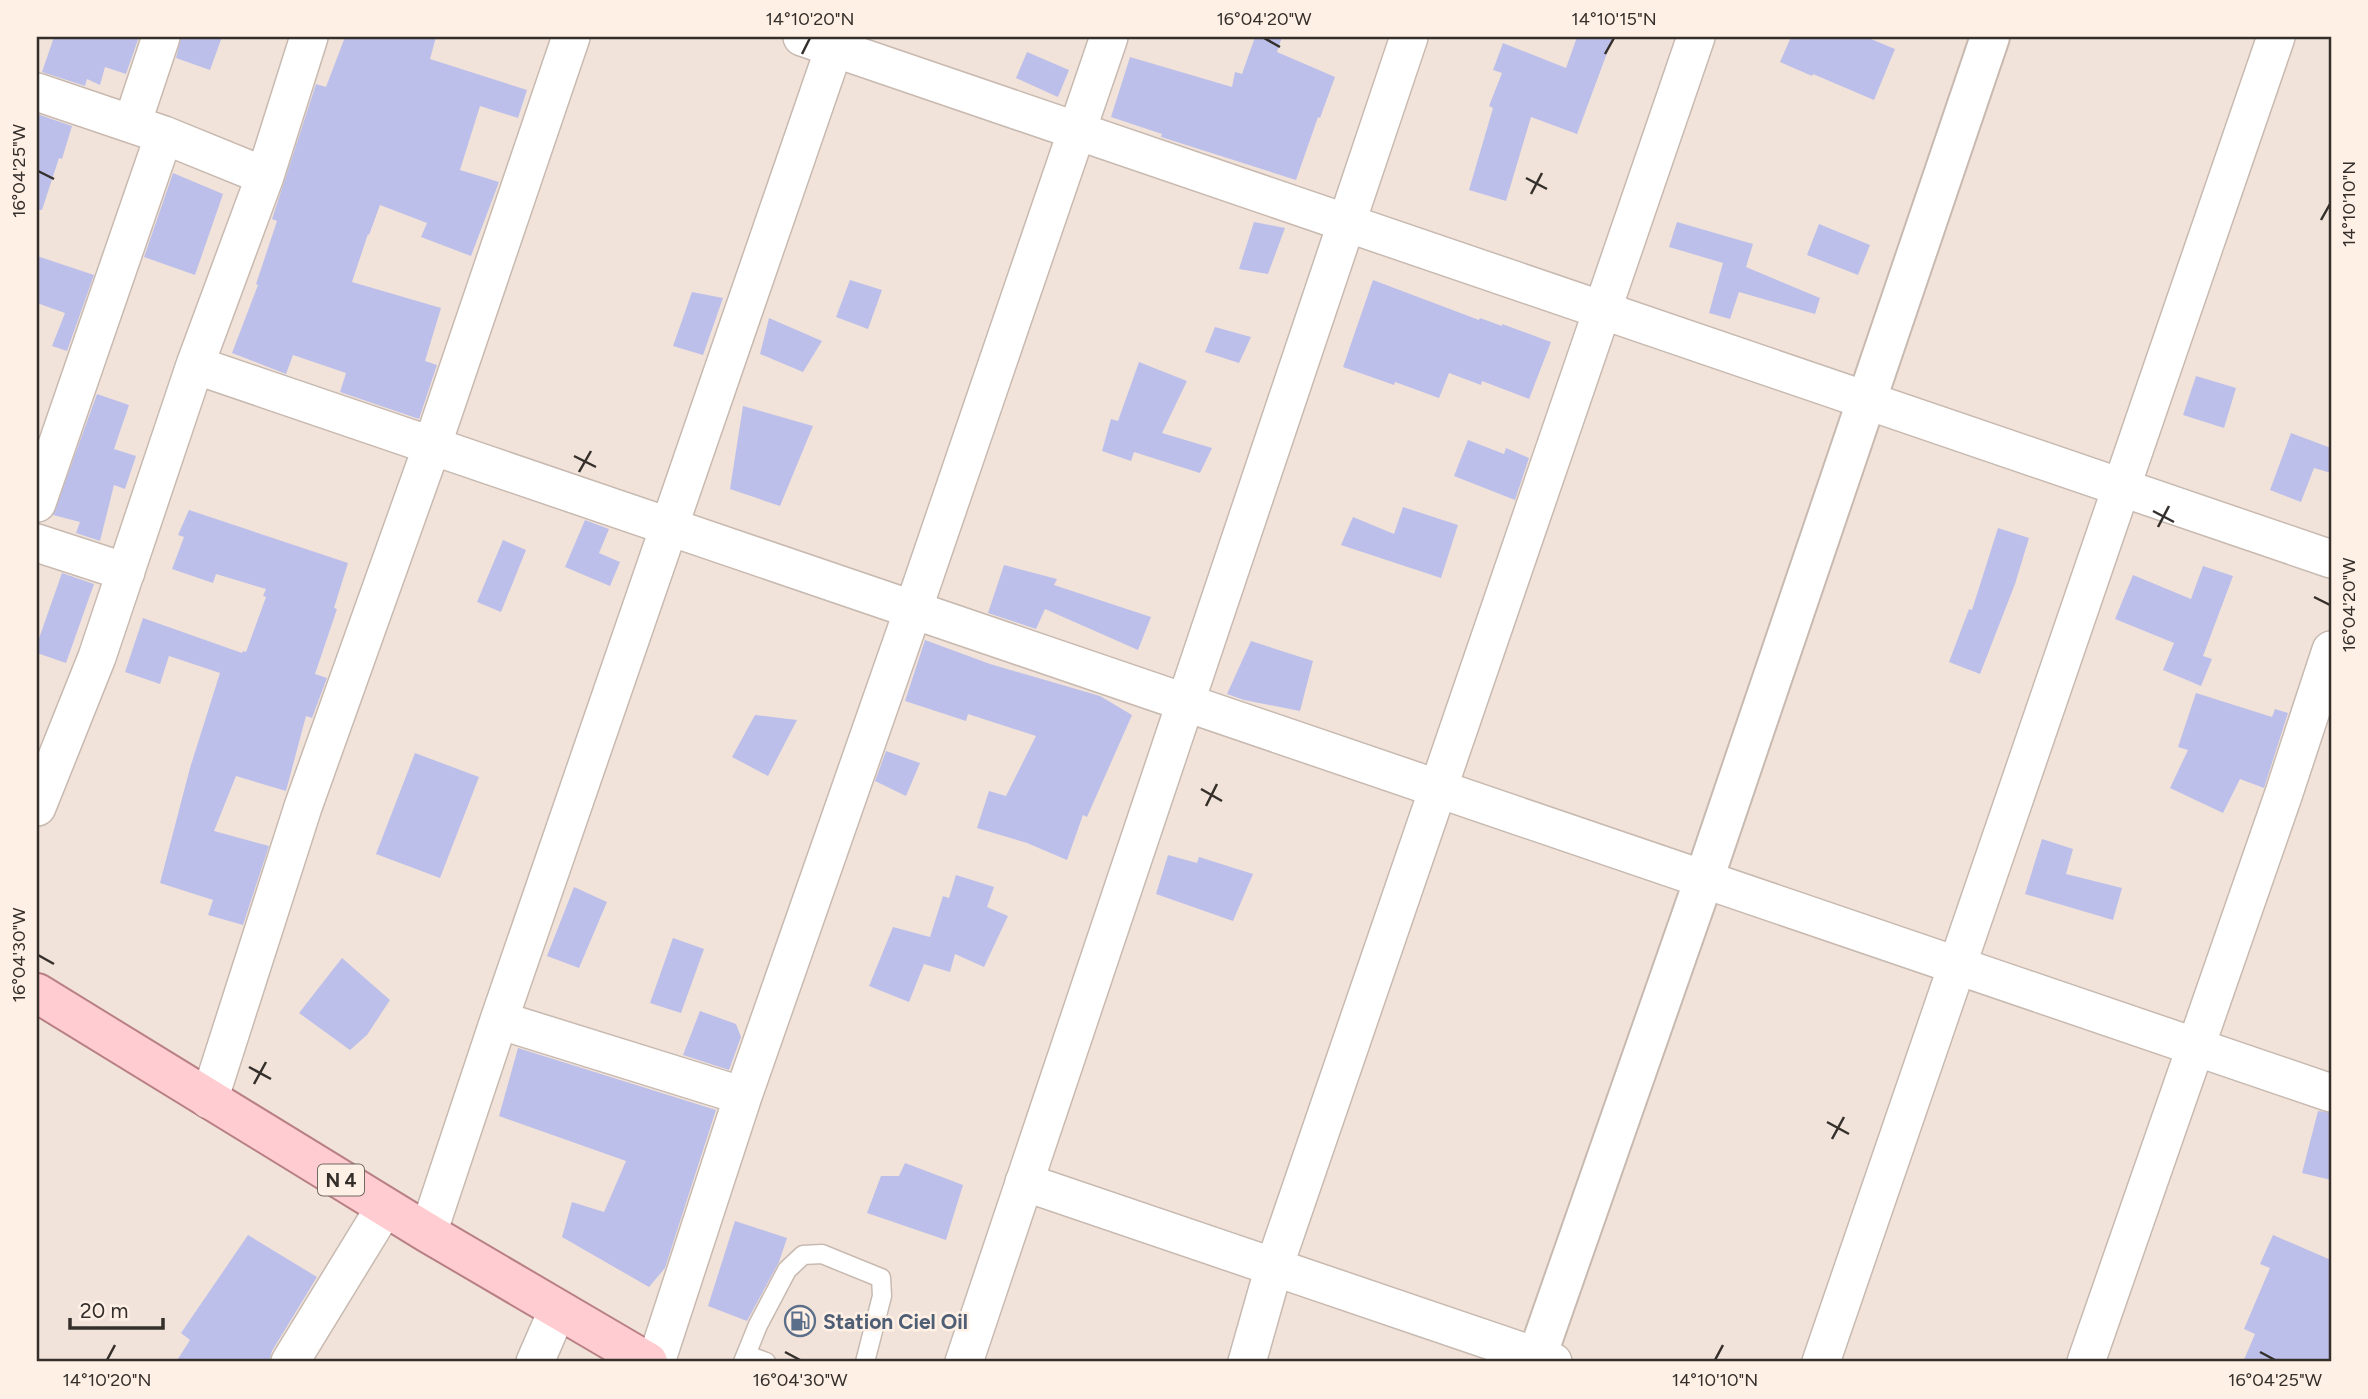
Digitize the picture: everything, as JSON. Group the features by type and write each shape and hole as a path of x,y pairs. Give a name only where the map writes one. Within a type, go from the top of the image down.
{"main road":[{"name":"N 4","path":"39,999 648,1362"}],"street":[{"path":"37,503 148,130 161,37"},
{"path":"37,807 97,657 195,365 265,176 309,37"},
{"path":"209,1100 303,807 432,446 571,37"},
{"path":"656,1362 743,1096 913,610 1108,37"},
{"path":"964,1362 1409,37"},
{"path":"1247,1362 1274,1267 1696,37"},
{"path":"1024,1182 1542,1360 1990,37"},
{"path":"1821,1362 2276,37"},
{"path":"428,1233 499,1020 671,527 825,40 1076,131 2331,559"},
{"path":"37,92 148,130 265,176"},
{"path":"195,365 2331,1093"},
{"path":"37,543 126,572"},
{"path":"2086,1362 2331,650"},
{"path":"499,1020 743,1096"},
{"path":"290,1362 384,1207"},
{"path":"535,1362 558,1309"}],"lane":[{"path":"766,1362 745,1358 758,1325 787,1270 803,1255 822,1254 881,1278 882,1296 864,1362"}],"building":[{"path":"54,37 139,37 126,74 105,67 100,85 87,79 85,86 42,72"},
{"path":"181,37 222,37 210,70 176,58"},
{"path":"345,37 436,37 430,59 527,90 518,118 480,106 460,170 499,182 471,256 421,237 427,223 380,205 352,282 441,308 425,361 437,365 419,419 340,392 346,373 293,355 286,374 232,353 258,285 256,284 277,221 272,219 316,84 326,87"},
{"path":"1255,37 1282,37 1277,52 1335,77 1296,180 1161,137 1162,134 1111,117 1130,57 1232,87 1235,72 1242,74"},
{"path":"1577,37 1613,37 1577,134 1531,117 1506,201 1469,190 1493,108 1489,106 1502,73 1493,70 1503,43 1566,68"},
{"path":"1791,37 1866,37 1895,49 1874,100 1780,62"},
{"path":"1027,52 1069,70 1058,97 1016,78"},
{"path":"37,114 72,126 42,210 37,210"},
{"path":"173,173 223,194 195,275 144,257"},
{"path":"1254,222 1285,228 1268,274 1239,269"},
{"path":"1677,222 1753,244 1746,267 1820,298 1815,314 1739,292 1730,319 1709,313 1723,263 1669,247"},
{"path":"1819,224 1870,245 1858,275 1807,255"},
{"path":"37,256 94,275 67,351 52,346 65,313 37,303"},
{"path":"850,280 882,290 868,329 836,317"},
{"path":"1373,280 1479,320 1480,318 1502,324 1551,342 1529,399 1482,381 1481,385 1449,373 1439,398 1343,367"},
{"path":"692,292 723,298 703,355 673,346"},
{"path":"769,318 822,341 803,372 760,354"},
{"path":"1215,327 1251,337 1239,363 1205,352"},
{"path":"1139,362 1187,381 1162,433 1212,448 1200,473 1134,452 1131,461 1102,451 1111,419 1118,421"},
{"path":"2196,376 2236,388 2224,428 2183,415"},
{"path":"97,394 129,405 114,449 136,456 125,489 114,485 100,541 76,533 80,522 53,515"},
{"path":"743,406 813,426 780,506 730,489"},
{"path":"2291,433 2331,448 2331,473 2314,468 2301,502 2270,490"},
{"path":"1468,440 1504,454 1506,448 1529,458 1515,500 1454,476"},
{"path":"1403,507 1458,525 1441,578 1341,545 1353,517 1394,534"},
{"path":"189,510 348,563 334,608 337,609 315,674 327,678 312,718 306,716 286,791 236,776 214,831 269,846 243,925 208,915 213,900 160,883 190,768 220,673 169,656 160,684 125,672 143,618 242,653 246,652 266,597 263,596 266,589 216,574 213,583 172,569 184,537 178,535"},
{"path":"585,520 609,529 599,553 620,562 610,586 565,567"},
{"path":"1998,528 2029,538 2015,584 1980,674 1949,662 1969,609 1972,610"},
{"path":"503,540 526,550 501,612 477,602"},
{"path":"1004,565 1057,579 1054,585 1151,617 1138,650 1045,609 1036,629 988,613"},
{"path":"2203,566 2233,576 2203,656 2212,659 2201,686 2163,670 2174,643 2115,619 2133,575 2191,599"},
{"path":"62,573 94,584 66,663 37,653 37,644"},
{"path":"925,640 990,664 1100,696 1132,715 1087,817 1083,815 1067,860 1027,843 977,828 989,791 1006,796 1036,736 968,714 966,721 905,701"},
{"path":"1251,641 1313,661 1300,711 1227,694"},
{"path":"2196,693 2272,717 2275,709 2288,713 2264,788 2240,779 2223,813 2170,788 2188,750 2178,747"},
{"path":"755,715 797,720 768,776 732,757"},
{"path":"886,751 920,763 906,796 875,781"},
{"path":"415,753 479,777 440,878 376,854"},
{"path":"2042,839 2073,849 2066,874 2122,888 2113,920 2025,894"},
{"path":"1168,855 1197,863 1199,857 1253,874 1233,921 1156,894"},
{"path":"956,875 994,887 987,907 1008,916 984,967 955,954 950,972 924,964 909,1002 869,986 893,927 930,937 943,896 949,898"},
{"path":"574,887 607,902 579,968 547,956"},
{"path":"673,938 704,949 681,1013 650,1003"},
{"path":"342,958 390,1000 367,1035 350,1050 299,1013"},
{"path":"700,1011 736,1024 741,1037 729,1070 683,1055"},
{"path":"518,1048 716,1110 665,1268 649,1287 562,1237 572,1202 604,1212 626,1161 499,1116"},
{"path":"2318,1111 2331,1113 2331,1180 2302,1173"},
{"path":"905,1163 963,1185 946,1240 867,1213 881,1176 899,1176"},
{"path":"735,1221 787,1238 779,1262 747,1321 708,1306"},
{"path":"248,1235 317,1277 272,1351 269,1362 176,1362 190,1340 181,1333"},
{"path":"2273,1235 2331,1260 2331,1362 2243,1362 2255,1334 2244,1329 2270,1268 2260,1264"}],"place":[{"name":"Station Ciel Oil","path":"800,1321"}]}
